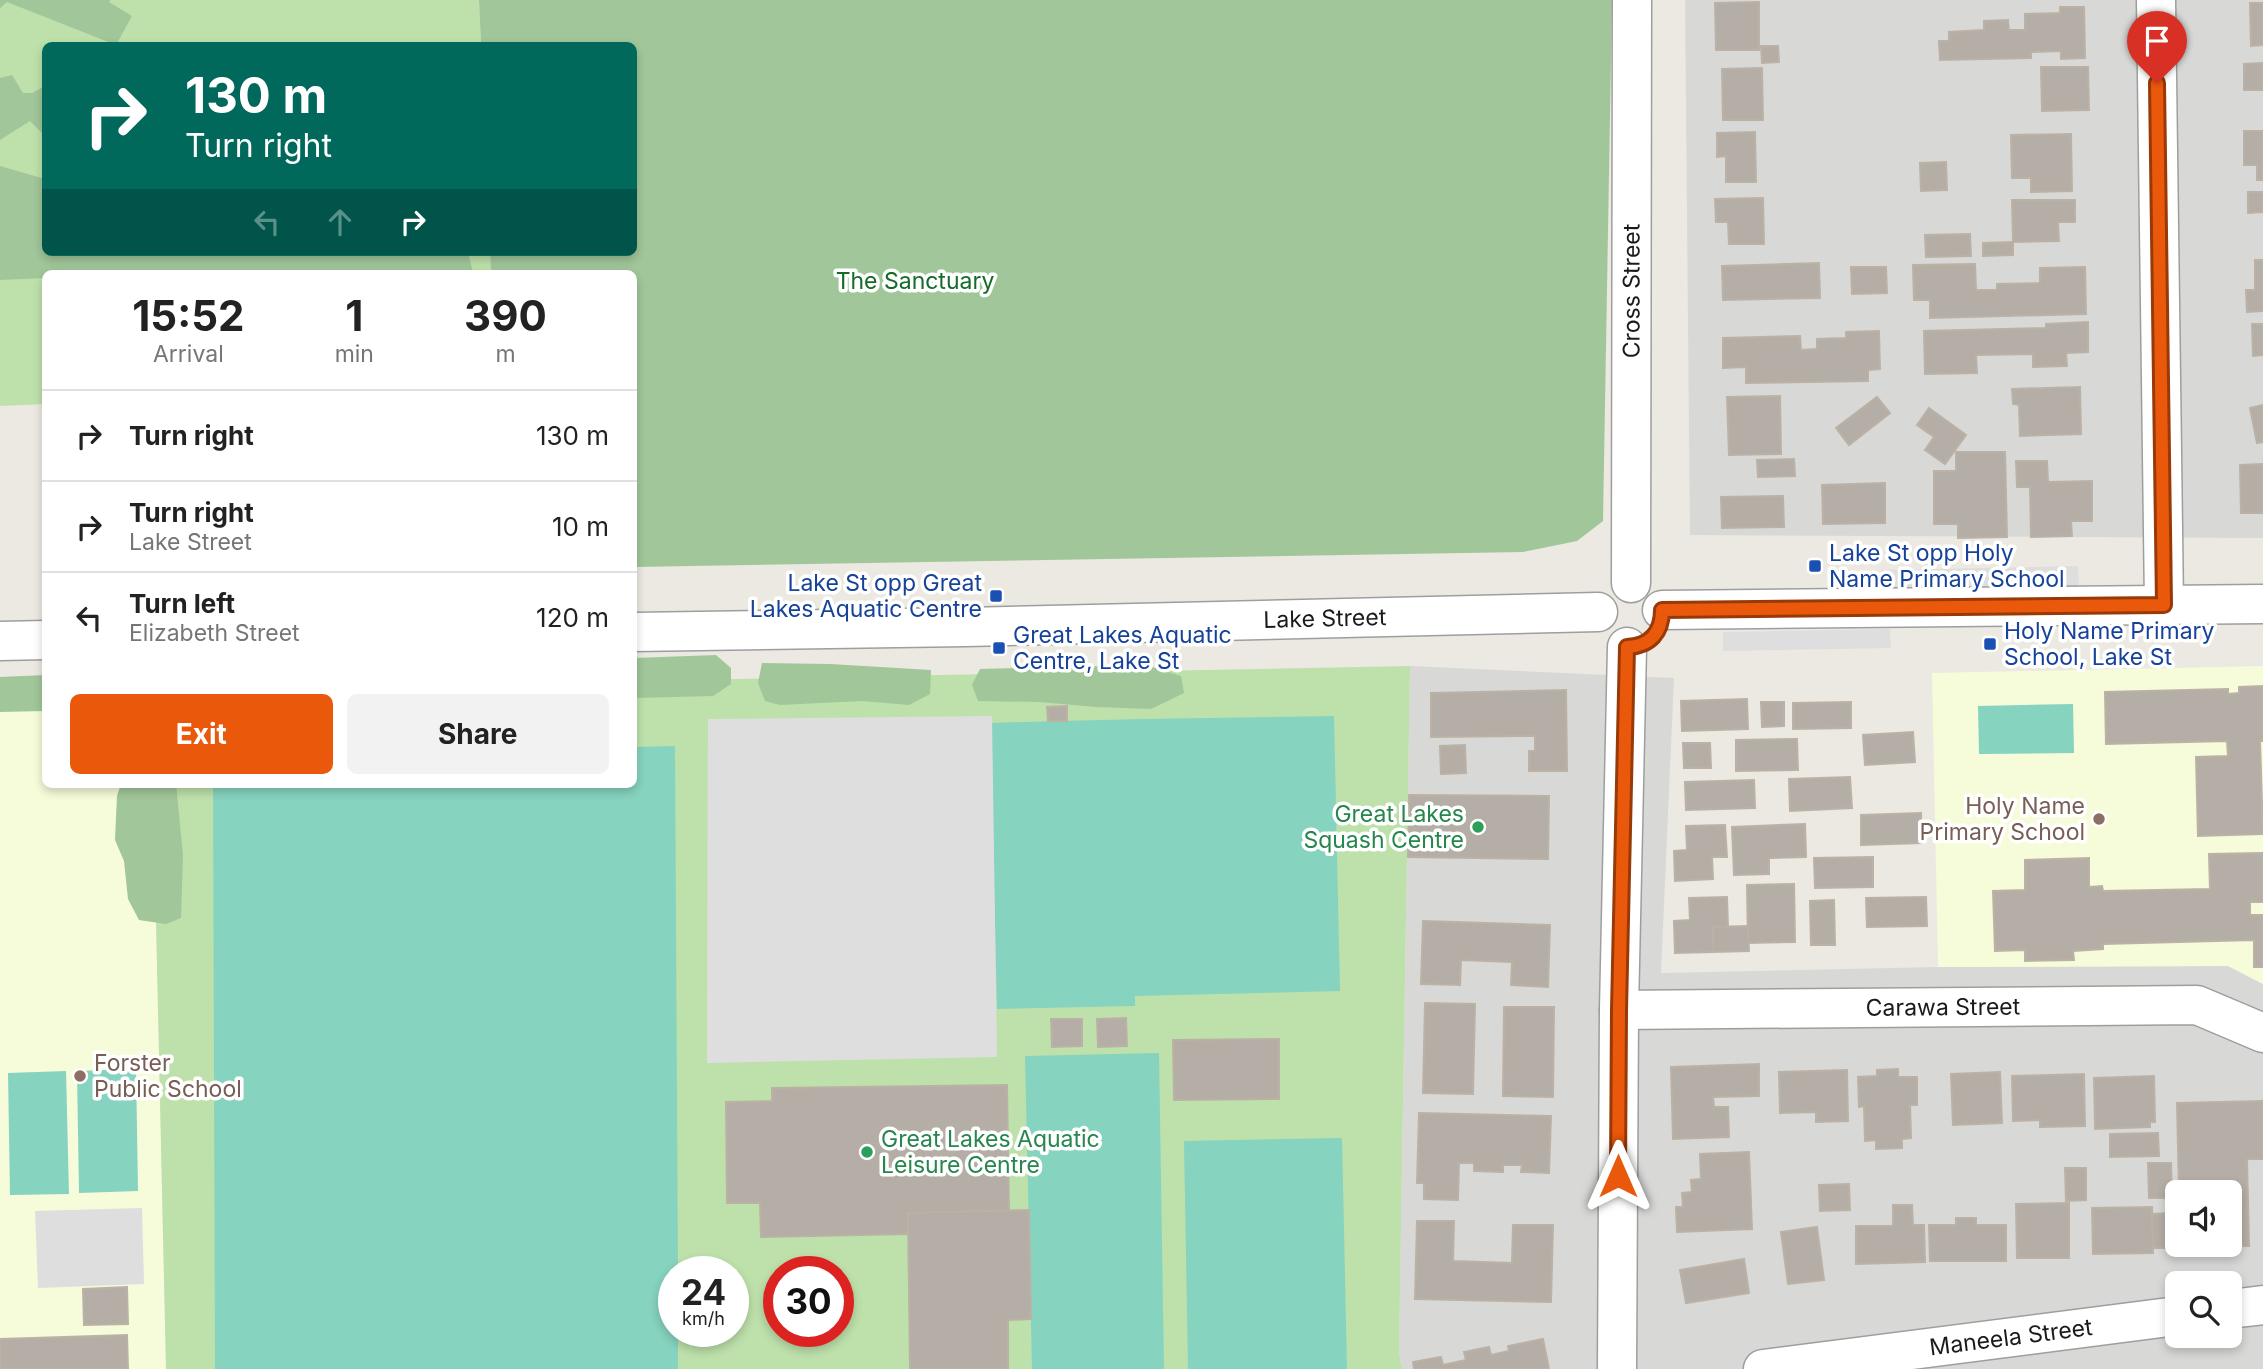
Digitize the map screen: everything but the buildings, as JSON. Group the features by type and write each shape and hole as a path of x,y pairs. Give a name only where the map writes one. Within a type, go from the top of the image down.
{"street":[{"name":"Cross Street","path":"1631,583 1632,0"},
{"path":"2156,0 2164,605"},
{"path":"1631,583 1651,591 1662,610 1659,629 1654,637 1646,643 1627,647 1618,645 1602,632 1598,612 1605,595 1612,588 1631,583"},
{"path":"1662,610 2263,604"},
{"name":"Lake Street","path":"637,632 1598,612"},
{"path":"0,641 42,640"},
{"path":"1617,1369 1619,1010 1627,647"},
{"name":"Carawa Street","path":"1619,1010 2197,1005 2263,1033"},
{"path":"2242,1308 2263,1305"},
{"name":"Maneela Street","path":"1763,1369 2165,1318"}],"shaded area":[{"path":"1685,0 2263,0 2263,538 1690,535"},
{"path":"2078,566 2079,588 1882,592 1881,570"},
{"path":"1890,629 1891,648 1723,651 1723,632"},
{"path":"1410,666 1674,678 1661,973 1938,967 2228,966 2263,984 2263,1369 1402,1369 1399,1353"},
{"name":"Holy Name Primary School","path":"2263,666 2263,984 2228,966 1938,967 1932,673"},
{"name":"Forster Public School","path":"42,691 42,788 153,788 166,1369 0,1369 0,692"},
{"path":"992,716 997,1057 707,1063 708,719"},
{"path":"142,1208 144,1284 38,1288 35,1211"}],"green space":[{"path":"0,0 479,0 481,42 42,42 42,256 490,256 491,270 42,270 42,404 0,406"},
{"path":"0,0 110,0 109,2 132,16 118,42 108,42 7,2 0,8"},
{"name":"The Sanctuary","path":"479,0 1612,0 1603,521 1577,541 1523,552 637,567 637,270 491,270 490,256 637,256 637,42 481,42"},
{"path":"12,75 23,93 32,93 42,88 42,133 30,121 0,140 0,78"},
{"path":"0,166 42,178 42,256 469,256 472,270 42,270 42,278 0,280"},
{"path":"716,655 731,668 731,684 713,696 637,698 637,658"},
{"path":"762,663 931,670 930,694 909,705 862,701 780,705 765,701 758,683"},
{"path":"1146,665 1181,676 1184,693 1151,709 1096,707 978,701 972,685 980,669"},
{"path":"1410,666 1399,1353 1402,1369 166,1369 153,788 637,788 637,681"},
{"path":"42,675 42,711 0,712 0,677"},
{"path":"2073,704 2074,753 1979,754 1978,706"},
{"path":"1334,716 1340,991 1135,996 1135,1006 997,1009 990,723"},
{"path":"675,746 678,1256 658,1256 658,1347 678,1347 678,1369 215,1369 213,788 637,788 637,747"},
{"path":"120,788 176,788 183,855 181,918 166,924 139,920 128,899 124,861 115,840"},
{"path":"1159,1053 1164,1369 1032,1369 1025,1056"},
{"path":"136,1069 138,1191 79,1193 77,1071"},
{"path":"66,1071 69,1194 10,1195 8,1073"},
{"path":"1342,1138 1347,1369 1188,1369 1184,1141"}],"place":[{"name":"Lake St opp Holy Name Primary School","path":"1815,566"},
{"name":"Lake St opp Great Lakes Aquatic Centre","path":"996,596"},
{"name":"Holy Name Primary School, Lake St","path":"1990,644"},
{"name":"Great Lakes Aquatic Centre, Lake St","path":"999,648"},
{"name":"Holy Name Primary School","path":"2099,819"},
{"name":"Great Lakes Squash Centre","path":"1478,827"},
{"name":"Forster Public School","path":"80,1076"},
{"name":"Great Lakes Aquatic Leisure Centre","path":"867,1152"}],"route":[{"path":"1618,1176 1627,647 1637,647 1654,637 1662,619 1662,610 2164,605 2157,83"}]}
